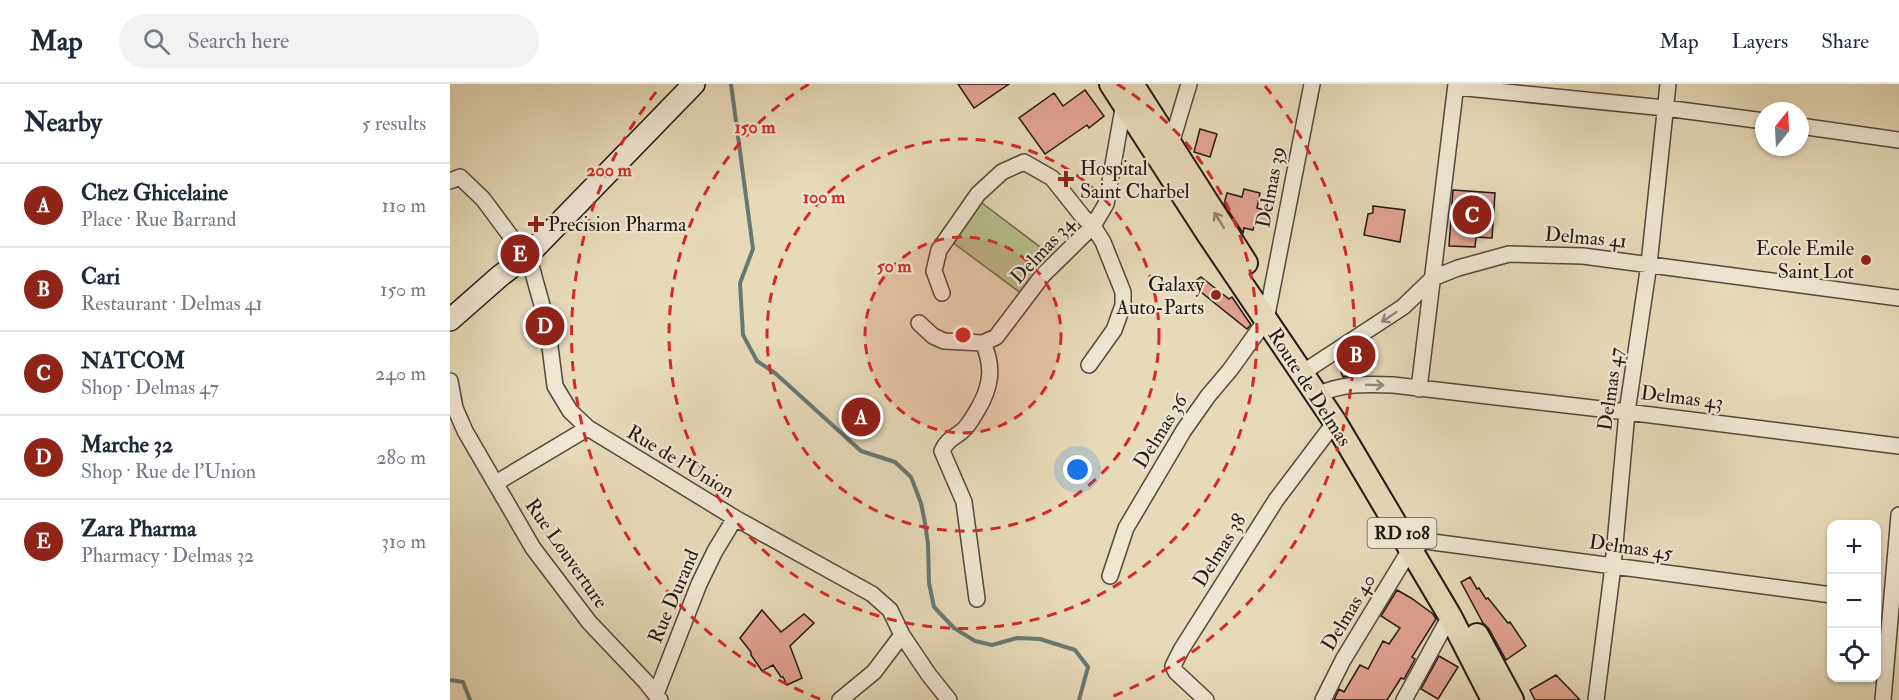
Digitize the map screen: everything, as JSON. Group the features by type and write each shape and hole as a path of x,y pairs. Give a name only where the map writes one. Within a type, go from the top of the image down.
{"main road":[{"name":"Route de Delmas","path":"1111,84 1128,94 1324,392 1512,700"},
{"name":"Route de Delmas","path":"1324,392 1335,422 1418,545 1450,616 1493,700"}],"street":[{"path":"450,320 528,255 694,84"},
{"path":"1164,148 1189,84"},
{"name":"Delmas 39","path":"1268,310 1312,84"},
{"name":"Delmas 47","path":"1596,700 1613,566 1627,412 1649,264 1668,84"},
{"path":"1419,389 1456,85 1665,108 1755,121"},
{"name":"Delmas 34","path":"983,343 996,337 1043,275 1093,226 1106,204 1128,94"},
{"path":"1809,127 1899,140"},
{"path":"942,292 934,271 939,250 978,194 1002,172 1024,162 1052,178 1093,226 1103,242 1123,292 1123,306 1114,330 1089,365"},
{"path":"450,181 460,177 483,199 512,238 528,255"},
{"name":"Delmas 41","path":"1308,369 1403,308 1433,278 1458,268 1509,254 1583,256 1899,298"},
{"name":"Rue de l'Union","path":"528,255 547,323 555,386 570,411 588,428 735,518 872,594 890,610 902,635 949,700"},
{"name":"Delmas 36","path":"1110,576 1126,528 1184,430 1230,370 1268,310"},
{"path":"919,323 933,336 944,341 983,343 991,367 985,398 969,424 961,433 951,438 942,451 964,502 977,598"},
{"name":"Rue Louverture","path":"450,381 455,408 465,431 533,548 589,622 658,697"},
{"name":"Delmas 43","path":"1324,392 1354,384 1368,384 1627,412 1899,446"},
{"name":"Delmas 38","path":"1206,700 1176,672 1173,666 1276,500 1335,422"},
{"path":"496,483 588,428"},
{"path":"1884,700 1889,603 1899,515"},
{"name":"Rue Durand","path":"658,697 699,584 735,518"},
{"name":"Delmas 45","path":"1418,545 1613,566 1827,595"},
{"name":"Delmas 40","path":"1323,700 1343,660 1418,545"},
{"path":"1404,700 1450,616"},
{"path":"840,700 874,672 902,635"}],"green space":[{"path":"978,200 1052,256 1022,294 952,242"}],"building":[{"path":"958,84 1009,84 974,108"},
{"path":"1085,90 1104,116 1089,128 1087,125 1045,154 1019,118 1054,93 1063,106"},
{"path":"1200,129 1217,134 1210,157 1194,152"},
{"path":"1244,189 1260,193 1257,208 1271,212 1267,225 1255,222 1253,230 1244,228 1243,233 1224,204 1227,193 1242,197"},
{"path":"1453,190 1495,193 1492,238 1476,237 1475,247 1449,246"},
{"path":"1373,206 1405,210 1400,242 1364,235 1368,214 1373,213"},
{"path":"1201,277 1229,299 1232,297 1251,325 1247,329 1191,284"},
{"path":"1362,355 1368,370 1343,377 1338,364"},
{"path":"864,405 872,415 860,429 850,419"},
{"path":"1470,577 1477,589 1479,588 1508,623 1510,622 1526,646 1506,660 1461,582"},
{"path":"1397,590 1433,614 1436,619 1412,657 1415,659 1404,679 1401,678 1387,700 1334,700 1339,689 1344,692 1360,665 1368,669 1383,641 1389,644 1400,628 1381,616"},
{"path":"762,610 781,632 804,614 814,623 790,646 802,678 787,685 773,665 762,671 740,638"},
{"path":"1439,656 1458,667 1438,699 1421,689"},
{"path":"1556,675 1580,700 1535,700 1530,690"}],"waterway":[{"path":"731,84 753,249 740,283 743,335 757,361 775,373 861,451 895,462 911,477 921,503 925,523 929,583 934,607 954,628 975,641 992,645 1017,638 1040,639 1075,650 1088,667 1079,700"},
{"path":"450,680 463,682 470,700"}],"place":[{"name":"Hospital Saint Charbel","path":"1066,179"},
{"name":"NATCOM","path":"1472,215"},
{"name":"Precision Pharma","path":"536,224"},
{"name":"Zara Pharma","path":"520,254"},
{"name":"Ecole Emile Saint Lot","path":"1866,260"},
{"name":"Galaxy Auto-Parts","path":"1216,295"},
{"name":"Marche 32","path":"545,326"},
{"name":"Cari","path":"1356,355"},
{"name":"Chez Ghicelaine","path":"861,417"}]}
